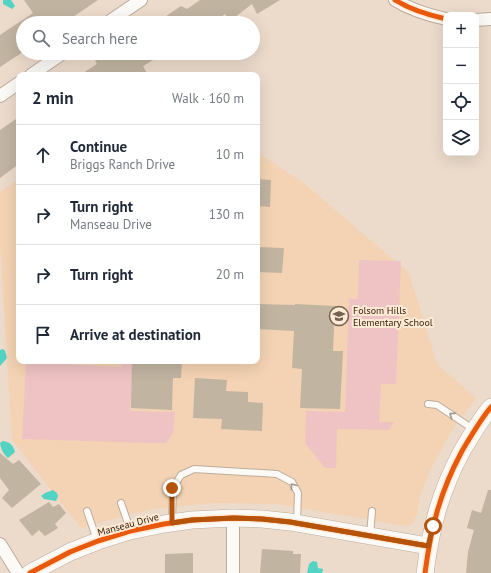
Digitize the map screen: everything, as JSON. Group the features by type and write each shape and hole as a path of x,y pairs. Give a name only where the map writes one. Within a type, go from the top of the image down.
{"street":[{"path":"117,16 141,0"},
{"path":"395,0 428,15 443,18"},
{"path":"479,20 491,19"},
{"path":"35,72 53,60"},
{"path":"0,96 16,85"},
{"path":"425,573 428,546 445,486 454,466 475,430 491,407"},
{"path":"233,573 234,518"},
{"name":"Manseau Drive","path":"30,573 70,552 98,541 130,531 192,520 234,518 262,519 297,523 428,546"},
{"path":"0,544 18,573"}],"lane":[{"path":"428,404 437,405 475,430"},
{"path":"172,523 172,488 181,476 194,469 277,474 292,482 298,492 297,523"},
{"path":"121,503 130,531"},
{"path":"87,511 98,541"},
{"path":"370,536 372,511"}],"shaded area":[{"name":"Folsom Hills Elementary School","path":"260,154 305,184 409,273 437,364 476,398 452,430 431,469 420,496 417,514 413,523 407,526 398,525 277,504 218,503 153,509 81,528 12,440 0,243 0,192 16,181 16,364 260,364"},
{"path":"359,260 401,261 396,384 381,384 379,422 394,422 389,430 337,429 336,468 325,468 305,443 306,411 345,412 349,299 358,299"},
{"path":"26,364 64,364 121,367 122,364 133,364 130,411 175,412 173,433 166,443 22,439"}],"water":[{"path":"3,0 11,0 15,6 12,9 3,4"},
{"path":"3,349 7,358 0,366 0,350"},
{"path":"3,441 11,444 15,452 8,458 1,447 0,443"},
{"path":"53,490 58,496 56,501 44,499 41,496 45,493"},
{"path":"313,561 317,562 318,568 323,569 322,573 307,573 309,564"}],"building":[{"path":"24,0 98,0 74,16 28,16 33,13"},
{"path":"200,0 280,0 257,14 252,4 236,16 226,16 225,14 222,16 166,16 181,6 187,9"},
{"path":"16,24 16,57 0,67 0,35"},
{"path":"153,60 143,66 146,72 85,72 97,64 95,61"},
{"path":"16,119 16,166 0,178 0,130"},
{"path":"260,179 271,180 270,207 260,206"},
{"path":"260,247 284,248 282,273 260,272"},
{"path":"260,304 335,306 333,351 343,351 340,409 300,408 302,369 292,368 294,331 260,329"},
{"path":"132,364 182,364 181,378 173,378 172,410 131,408"},
{"path":"195,378 227,380 226,391 248,392 248,402 263,403 262,431 221,429 222,419 193,418"},
{"path":"0,453 13,464 19,460 41,484 12,508 2,498 9,490 0,478"},
{"path":"488,490 491,490 491,573 466,573 468,552 474,530 467,528 472,510 481,513"},
{"path":"49,502 53,507 59,504 66,513 55,524 58,528 45,536 39,530 32,536 19,520"},
{"path":"262,549 293,551 293,554 301,554 300,573 260,573"},
{"path":"193,553 193,573 165,573 165,554"}],"cycle path":[{"path":"395,0 420,12 443,18"},
{"path":"425,573 430,540 442,495 462,451 479,423 491,407"},
{"path":"30,573 70,552 98,541 130,531 192,520 233,518 290,522 428,546"}],"place":[{"name":"Folsom Hills Elementary School","path":"339,316"}],"route":[{"path":"172,488 172,523 192,520 234,518 262,519 290,522 428,546 433,526"}]}
